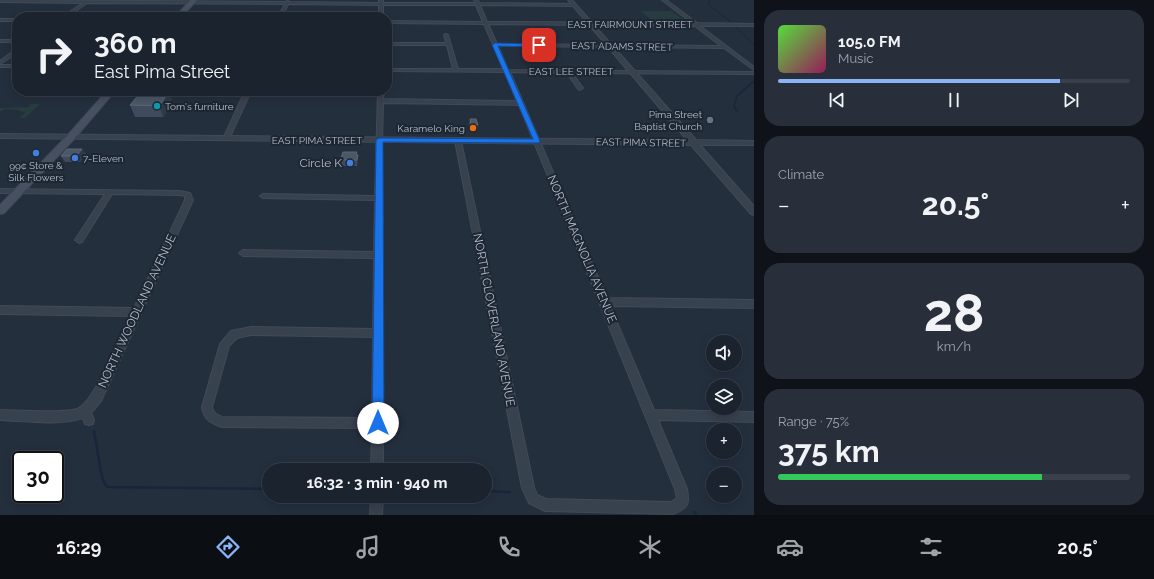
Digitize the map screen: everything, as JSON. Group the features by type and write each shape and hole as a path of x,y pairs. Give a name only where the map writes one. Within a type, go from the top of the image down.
{"main road":[{"path":"183,12 193,1"},
{"path":"0,211 71,137 107,96"}],"street":[{"path":"514,0 517,5"},
{"path":"664,0 754,69"},
{"path":"0,1 477,2 517,5 572,3 633,71 754,212"},
{"path":"71,12 87,1"},
{"path":"282,12 287,2"},
{"path":"381,2 382,12"},
{"name":"NORTH MAGNOLIA AVENUE","path":"477,2 604,302 681,489 683,501"},
{"path":"0,20 12,20"},
{"name":"EAST FAIRMOUNT STREET","path":"392,22 754,25"},
{"path":"446,35 456,70"},
{"path":"0,41 12,41"},
{"path":"392,44 449,44"},
{"name":"EAST ADAMS STREET","path":"495,45 724,47"},
{"path":"0,63 12,55"},
{"path":"0,66 12,66"},
{"name":"EAST LEE STREET","path":"392,70 754,73"},
{"path":"568,71 580,88"},
{"path":"226,139 246,96"},
{"path":"377,463 380,96"},
{"path":"380,101 520,103"},
{"name":"EAST PIMA STREET","path":"0,136 754,143"},
{"name":"NORTH CLOVERLAND AVENUE","path":"458,140 528,488 533,499 545,505 673,508 683,501"},
{"path":"0,191 109,193"},
{"path":"79,240 109,193"},
{"name":"NORTH WOODLAND AVENUE","path":"0,414 87,415 91,405 97,397 189,201 190,194 109,193"},
{"path":"263,196 379,198"},
{"path":"243,253 378,255"},
{"path":"604,302 754,304"},
{"path":"0,310 136,312"},
{"path":"378,333 239,332 229,338 225,344 207,407 207,414 213,419 222,422 378,423"},
{"path":"651,416 754,417"},
{"path":"376,515 377,503"}],"green space":[{"path":"641,11 672,11 686,22 654,22"},
{"path":"31,104 40,104 25,118 19,118 26,112 19,111 20,110 5,109 0,112 0,108 28,107"}],"building":[{"path":"138,96 166,96 159,106 130,105"},
{"path":"470,119 476,119 478,125 471,125"},
{"path":"67,149 82,149 76,156 61,156"},
{"path":"343,152 357,152 357,160 340,160"}],"waterway":[{"path":"711,0 709,1 709,5 730,21 754,45"},
{"path":"738,112 734,106 737,96 754,81"},
{"path":"94,431 102,477 106,486 262,489"},
{"path":"492,491 510,492"}],"place":[{"name":"Tom's furniture","path":"157,106"},
{"name":"Pima Street Baptist Church","path":"710,120"},
{"name":"Karamelo King","path":"473,128"},
{"name":"99¢ Store & Silk Flowers","path":"36,153"},
{"name":"7-Eleven","path":"75,158"},
{"name":"Circle K","path":"350,163"}],"route":[{"path":"378,423 379,140 537,141 495,45 539,45"}]}
